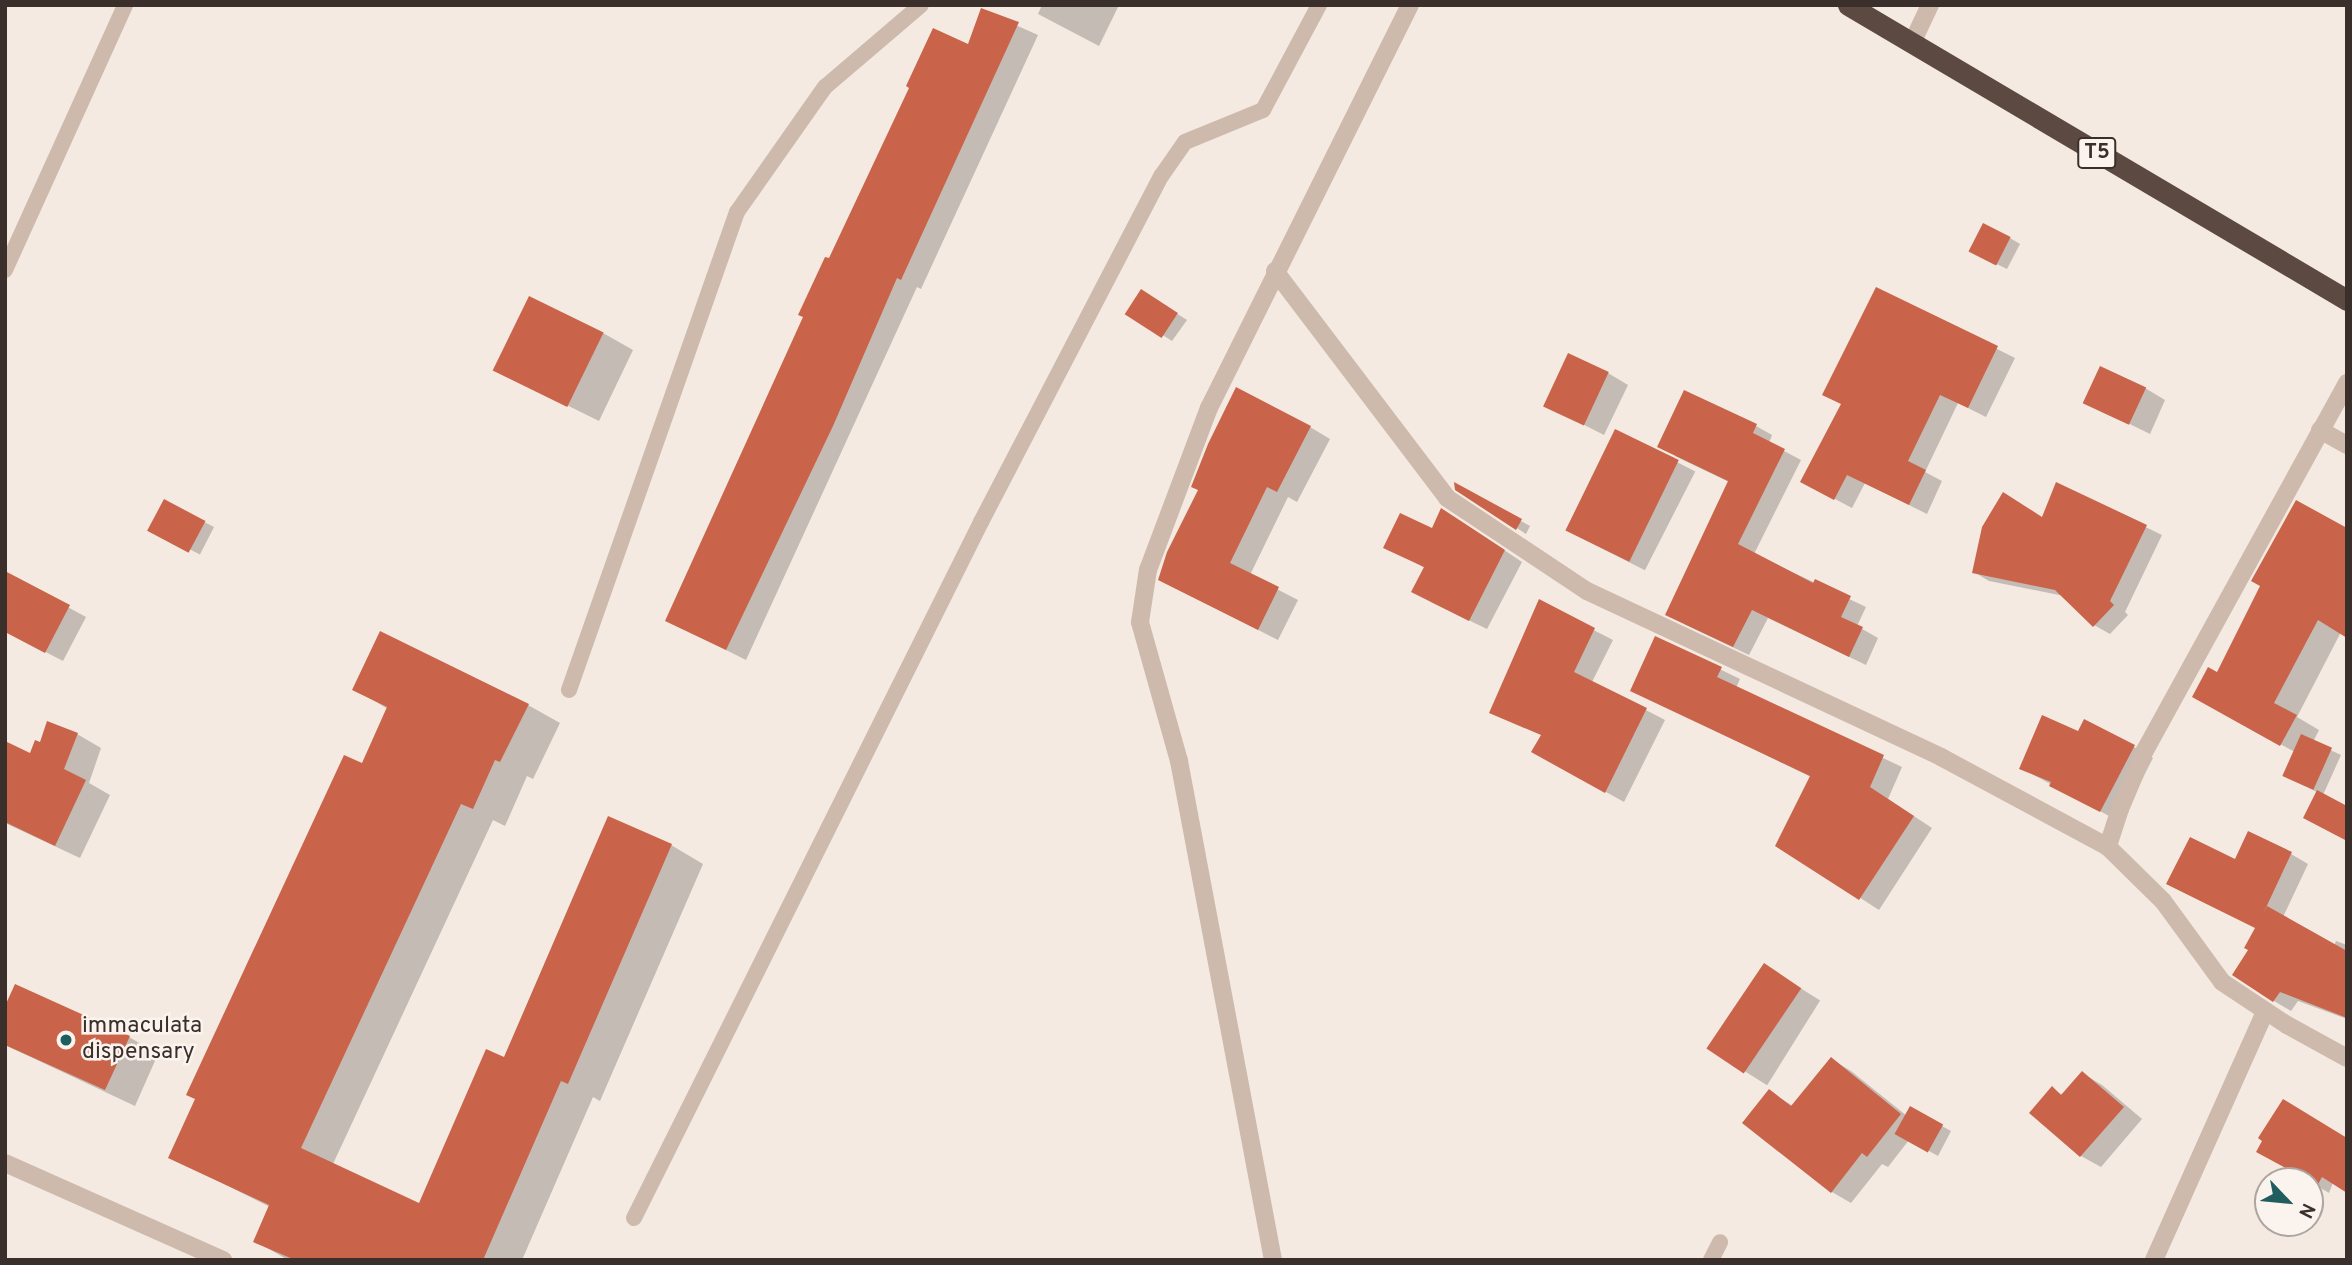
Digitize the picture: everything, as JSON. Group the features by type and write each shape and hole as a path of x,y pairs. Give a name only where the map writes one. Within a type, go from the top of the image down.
{"highway":[{"name":"T5","path":"1848,5 2347,300"}],"street":[{"path":"1273,1260 1179,761 1140,622 1148,570 1209,408 1410,5"},
{"path":"1912,43 1930,5"},
{"path":"1275,271 1447,498 1587,591 1941,757 2108,847 2163,901 2222,982 2265,1012 2347,1058"},
{"path":"2108,847 2120,809 2145,750 2347,383"},
{"path":"2320,430 2347,445"},
{"path":"2154,1260 2265,1012"},
{"path":"5,1163 223,1260"}],"lane":[{"path":"5,270 125,5"},
{"path":"569,690 737,212 825,88 920,5"},
{"path":"634,1218 981,522 1162,175 1185,142 1263,110 1319,5"},
{"path":"1711,1260 1720,1242"}],"building":[{"path":"981,8 1019,22 901,280 897,278 833,426 726,650 665,621 803,317 798,315 825,257 829,258 909,88 906,86 933,28 968,44"},
{"path":"1983,223 2011,237 1996,266 1968,252"},
{"path":"1876,287 1998,346 1968,408 1940,395 1908,461 1926,470 1909,505 1847,475 1834,500 1800,482 1841,404 1822,395"},
{"path":"1141,289 1178,313 1162,338 1125,314"},
{"path":"529,296 604,332 567,407 493,371"},
{"path":"1568,353 1609,372 1584,425 1543,406"},
{"path":"2100,366 2146,388 2129,425 2083,403"},
{"path":"1236,387 1311,426 1277,492 1267,487 1230,563 1279,587 1258,630 1158,580 1167,552 1198,490 1191,487 1208,444"},
{"path":"1684,390 1757,424 1753,433 1785,449 1738,544 1813,583 1815,579 1851,596 1841,617 1863,627 1849,657 1752,610 1733,647 1665,615 1728,481 1657,447"},
{"path":"1615,429 1679,460 1629,562 1565,531"},
{"path":"1454,482 1522,519 1516,530 1455,490"},
{"path":"2056,482 2147,525 2110,601 2114,605 2093,627 2055,590 1972,573 1982,527 2003,492 2042,517"},
{"path":"164,499 205,521 189,553 147,531"},
{"path":"2296,500 2347,528 2347,638 2318,620 2274,703 2297,715 2280,746 2192,697 2208,667 2217,672 2260,586 2251,581"},
{"path":"1441,508 1505,550 1469,621 1411,592 1424,567 1383,548 1400,513 1432,528"},
{"path":"5,571 70,605 45,653 5,632"},
{"path":"1539,599 1595,628 1574,672 1647,708 1605,793 1531,752 1541,735 1489,713"},
{"path":"380,631 529,704 500,762 495,760 473,809 461,804 301,1148 419,1203 486,1049 504,1057 608,816 672,844 568,1084 561,1081 483,1260 295,1260 253,1242 269,1205 168,1158 195,1099 186,1095 344,755 362,763 387,707 352,690"},
{"path":"1655,636 1722,667 1717,677 1884,755 1870,787 1914,816 1859,900 1775,846 1810,776 1630,691"},
{"path":"2042,715 2078,731 2084,719 2135,745 2100,812 2049,786 2051,782 2019,769"},
{"path":"47,721 78,733 64,769 86,780 55,846 5,822 5,741 30,753 35,740 40,742"},
{"path":"2301,734 2332,748 2313,790 2282,776"},
{"path":"2317,790 2347,806 2347,841 2303,818"},
{"path":"2248,831 2292,852 2263,914 2267,906 2347,951 2347,1018 2280,992 2273,1002 2232,975 2248,950 2244,948 2255,928 2166,884 2190,837 2235,859"},
{"path":"1764,963 1801,988 1744,1074 1706,1048"},
{"name":"immaculata dispensary","path":"15,984 130,1036 105,1090 5,1045 5,1006"},
{"path":"1831,1057 1901,1114 1867,1157 1862,1153 1831,1193 1742,1123 1769,1089 1791,1106"},
{"path":"2082,1071 2124,1107 2080,1157 2029,1113 2052,1086 2061,1095"},
{"path":"2283,1099 2347,1138 2347,1193 2324,1178 2324,1167 2284,1167 2256,1152 2262,1141 2258,1138"},
{"path":"1910,1106 1943,1124 1928,1152 1894,1134"}],"place":[{"name":"immaculata dispensary","path":"66,1040"}]}
